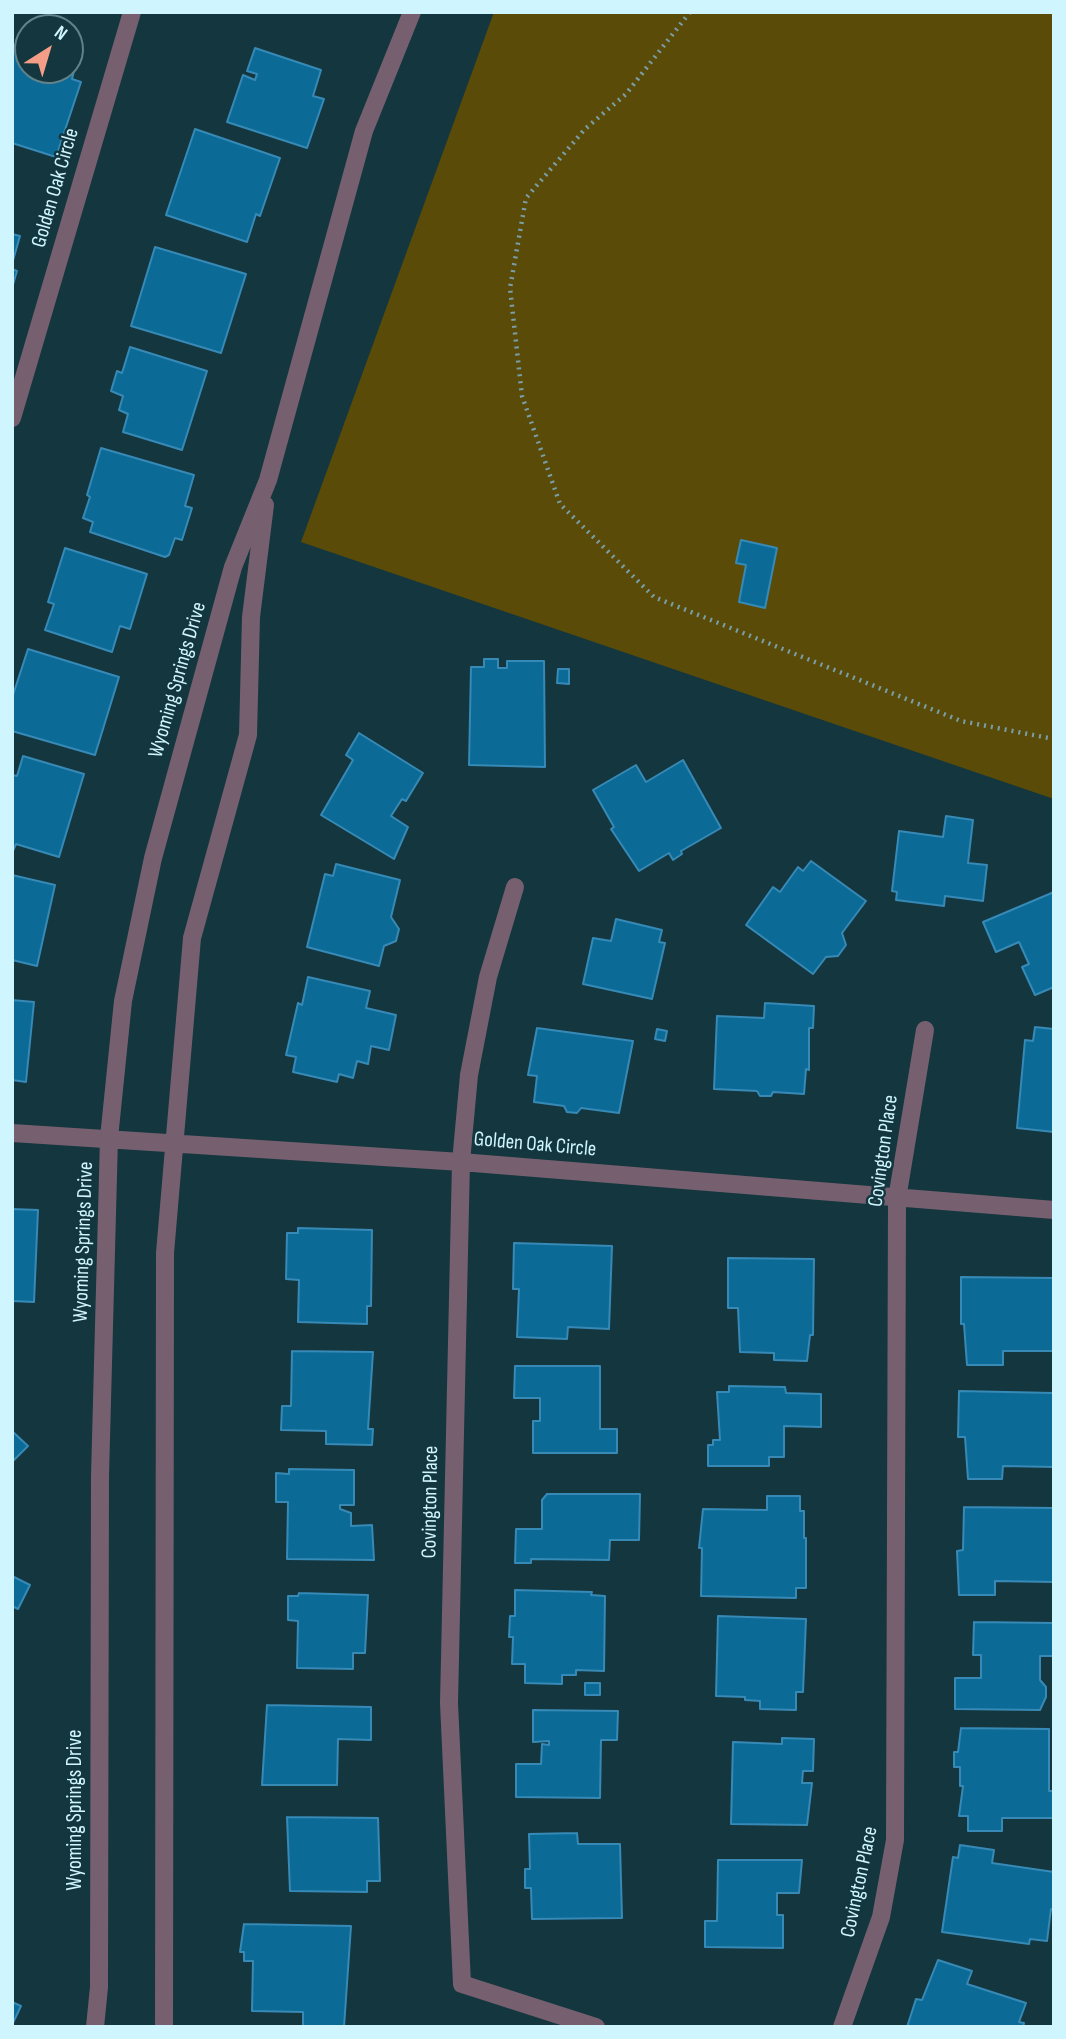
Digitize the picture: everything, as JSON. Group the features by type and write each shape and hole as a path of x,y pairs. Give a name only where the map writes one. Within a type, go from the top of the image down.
{"street":[{"name":"Golden Oak Circle","path":"14,409 132,12"},
{"name":"Wyoming Springs Drive","path":"95,2027 99,1987 100,1476 109,1138 122,1001 153,858 233,568 268,481 364,131 412,12"},
{"name":"Wyoming Springs Drive","path":"164,2027 164,1266 172,1142 192,937 247,735 251,617 268,481"},
{"name":"Covington Place","path":"515,887 488,978 469,1075 461,1162 449,1703 462,1984 596,2027"},
{"name":"Covington Place","path":"842,2027 881,1917 895,1840 897,1199 925,1030"},
{"name":"Golden Oak Circle","path":"12,1133 461,1162 1054,1210"}],"path":[{"path":"690,12 626,94 585,129 526,198 510,288 522,396 560,504 654,597 961,721 1054,739"}],"shaded area":[{"path":"494,12 1054,12 1054,799 301,542"}],"building":[{"path":"12,44 14,84 80,84 56,157 12,143"},
{"path":"255,48 321,70 313,96 324,99 307,148 227,122 243,75 255,80 257,74 247,71"},
{"path":"195,129 280,158 260,216 256,214 247,242 166,215"},
{"path":"12,234 20,236 12,264"},
{"path":"155,247 246,274 221,353 131,326"},
{"path":"12,269 17,271 12,288"},
{"path":"130,347 207,371 182,450 123,432 128,414 119,410 123,396 111,391 117,371 122,373"},
{"path":"101,448 194,475 185,506 192,508 182,540 175,538 169,555 165,557 90,532 93,522 83,518"},
{"path":"741,540 777,548 765,608 739,602 746,565 736,563"},
{"path":"65,548 147,574 130,629 120,626 112,652 45,630 54,604 48,602"},
{"path":"28,649 119,677 95,755 12,731 12,698"},
{"path":"484,659 498,659 498,668 507,668 507,661 544,661 545,767 469,765 471,667 484,667"},
{"path":"558,669 569,669 569,684 557,683"},
{"path":"359,733 423,773 406,801 402,799 391,816 408,827 394,859 321,815 353,760 346,755"},
{"path":"23,756 84,774 59,857 16,844 12,853 12,775 17,776"},
{"path":"683,760 721,828 681,851 682,854 673,860 669,853 639,871 611,829 614,827 593,790 636,765 646,782"},
{"path":"946,816 973,820 968,863 987,865 983,901 945,896 944,906 896,900 897,892 892,891 899,831 943,837"},
{"path":"811,861 866,901 842,933 846,945 838,956 826,957 813,974 746,925 773,887 780,892 798,867 803,871"},
{"path":"336,864 400,880 391,917 399,929 396,941 384,946 379,966 307,947 325,874 333,876"},
{"path":"12,875 55,885 37,966 12,960"},
{"path":"1054,892 1054,987 1035,995 1022,967 1029,964 1019,942 996,952 983,922"},
{"path":"616,919 662,930 659,942 665,943 652,999 583,984 593,938 611,941"},
{"path":"308,977 370,991 366,1008 396,1015 389,1050 371,1046 368,1064 357,1061 353,1078 339,1074 337,1082 293,1072 296,1057 286,1055 298,1003 302,1005"},
{"path":"12,1000 34,1002 26,1082 12,1080"},
{"path":"765,1003 814,1006 813,1028 809,1028 809,1070 806,1069 804,1094 773,1092 771,1096 760,1096 757,1091 714,1089 717,1016 764,1018"},
{"path":"1035,1027 1054,1029 1054,1132 1017,1128 1025,1040 1033,1041"},
{"path":"537,1028 633,1041 619,1113 581,1108 577,1113 567,1112 564,1106 534,1102 537,1076 528,1075"},
{"path":"657,1029 667,1031 665,1041 655,1039"},
{"path":"12,1209 38,1210 34,1302 12,1301"},
{"path":"298,1228 372,1230 371,1306 367,1306 367,1324 298,1322 299,1280 286,1279 287,1233 298,1233"},
{"path":"514,1243 612,1246 609,1329 568,1327 567,1339 517,1337 519,1289 513,1289"},
{"path":"728,1258 814,1259 813,1335 810,1335 807,1361 774,1360 774,1353 740,1352 738,1308 728,1308"},
{"path":"961,1277 1054,1278 1054,1351 1003,1351 1003,1365 967,1365 964,1324 961,1324"},
{"path":"292,1351 373,1352 368,1429 373,1429 372,1445 326,1444 326,1431 281,1430 282,1406 291,1406"},
{"path":"515,1366 600,1366 600,1429 617,1429 617,1453 533,1453 533,1421 540,1421 540,1398 514,1398"},
{"path":"729,1386 785,1387 786,1393 821,1394 821,1427 784,1426 784,1457 769,1457 769,1466 708,1466 708,1445 713,1445 713,1440 720,1440 717,1392 729,1392"},
{"path":"959,1391 1054,1393 1054,1467 1003,1466 1002,1479 968,1479 965,1437 958,1437"},
{"path":"12,1431 28,1446 12,1462"},
{"path":"289,1469 354,1470 354,1505 340,1505 340,1509 351,1513 351,1526 372,1525 374,1560 287,1559 288,1502 276,1502 276,1473 289,1474"},
{"path":"547,1494 640,1494 639,1540 610,1540 609,1560 531,1559 531,1563 515,1563 516,1529 542,1529 542,1500"},
{"path":"767,1496 800,1496 800,1511 804,1511 806,1538 806,1588 796,1588 796,1598 701,1596 702,1548 699,1548 703,1509 767,1510"},
{"path":"964,1507 1054,1508 1054,1582 995,1581 995,1595 959,1595 957,1551 963,1550"},
{"path":"12,1576 30,1585 18,1609 12,1606"},
{"path":"515,1590 592,1592 591,1595 605,1596 604,1671 576,1670 576,1675 562,1675 562,1684 525,1683 525,1664 512,1664 513,1637 509,1637 510,1616 515,1616"},
{"path":"299,1593 368,1595 365,1653 353,1653 353,1669 297,1668 298,1621 288,1620 288,1596 298,1596"},
{"path":"718,1616 806,1619 803,1692 796,1692 796,1710 760,1709 760,1701 745,1700 745,1697 716,1696"},
{"path":"974,1622 1054,1623 1054,1656 1040,1656 1040,1680 1046,1687 1046,1697 1040,1710 955,1709 955,1678 981,1678 981,1655 973,1655"},
{"path":"585,1683 600,1683 600,1695 585,1695"},
{"path":"267,1705 371,1707 371,1740 338,1739 337,1785 262,1785"},
{"path":"533,1710 618,1711 617,1740 601,1740 600,1798 516,1797 516,1764 541,1764 542,1744 549,1745 549,1741 533,1742"},
{"path":"961,1728 1049,1729 1049,1791 1054,1791 1054,1818 1002,1818 1002,1831 968,1831 968,1816 959,1816 963,1786 960,1786 960,1767 954,1767 954,1752 958,1752"},
{"path":"782,1738 814,1739 813,1771 803,1771 802,1783 812,1783 807,1825 731,1824 733,1742 782,1744"},
{"path":"287,1817 378,1818 380,1881 367,1881 367,1892 290,1891"},
{"path":"577,1833 578,1844 620,1844 622,1918 532,1919 531,1888 525,1888 525,1869 530,1869 529,1834"},
{"path":"960,1845 994,1850 992,1863 1054,1872 1054,1910 1051,1909 1047,1941 1030,1939 1029,1944 942,1932 953,1857 958,1858"},
{"path":"718,1860 802,1860 799,1893 777,1893 777,1915 783,1915 783,1948 705,1947 705,1921 717,1921"},
{"path":"244,1924 351,1926 344,2027 303,2027 303,2012 252,2011 253,1961 244,1961 244,1952 240,1952"},
{"path":"938,1960 972,1971 967,1984 1026,2003 1019,2022 1024,2023 1023,2027 907,2027 916,1999 922,2000"},
{"path":"12,2002 21,2006 12,2025"}]}
